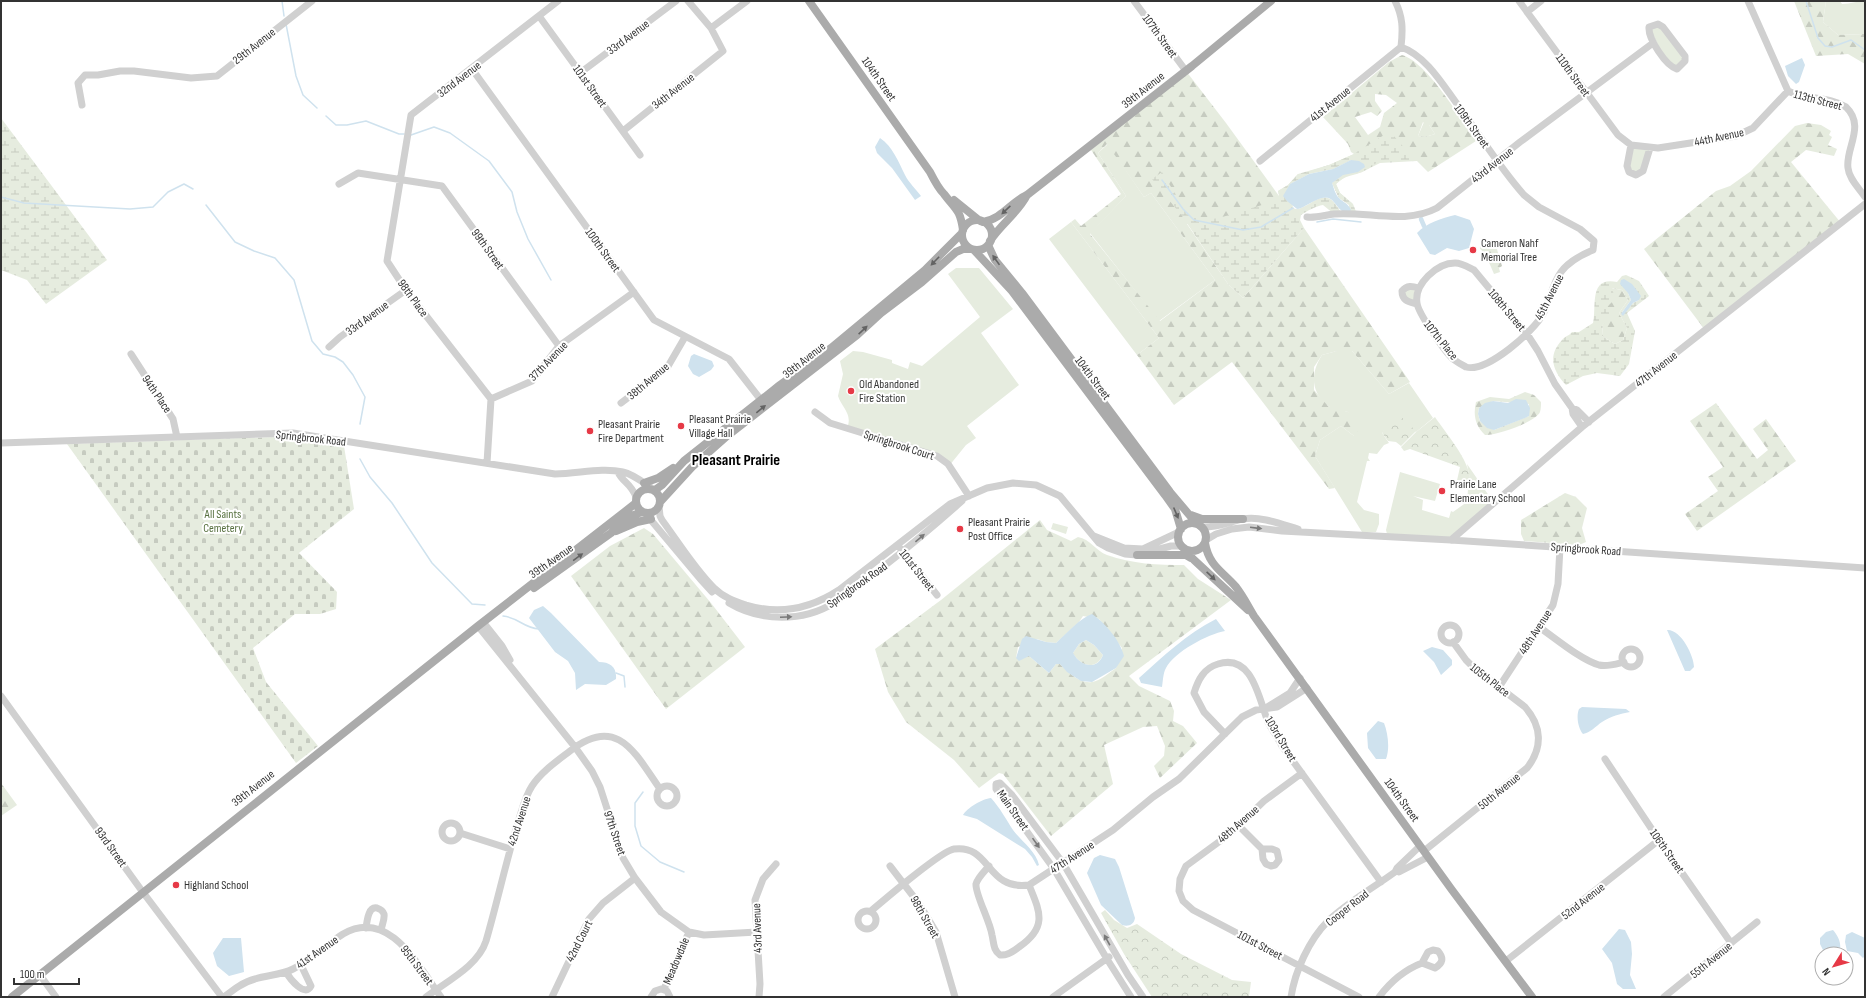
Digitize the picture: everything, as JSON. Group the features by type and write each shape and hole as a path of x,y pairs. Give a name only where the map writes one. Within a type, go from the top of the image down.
{"main road":[{"name":"104th Street","path":"809,1 930,172 945,196 957,209 961,217 962,232"},
{"name":"39th Avenue","path":"982,221 998,217 1016,200 1028,195 1186,71 1271,1"},
{"name":"104th Street","path":"930,172 957,203 982,221"},
{"name":"39th Avenue","path":"988,244 995,233 1024,202 1028,195"},
{"path":"982,221 990,229 991,233 988,244 984,248 972,249 964,242 962,232 968,223 982,221"},
{"name":"39th Avenue","path":"660,504 692,467 728,436 858,335 920,279 962,232"},
{"name":"104th Street","path":"988,244 995,260 1022,293 1170,492 1199,525"},
{"name":"104th Street","path":"972,249 1012,291 1175,509 1180,531"},
{"name":"39th Avenue","path":"654,490 662,485 684,462 761,400 920,279 956,252 972,249"},
{"path":"644,483 658,478 684,462"},
{"path":"641,490 654,490 659,494 660,504 653,512 643,512 636,500 641,490"},
{"name":"39th Avenue","path":"12,997 142,891 636,500"},
{"name":"39th Avenue","path":"510,600 544,582 611,533 628,518 643,512"},
{"path":"1190,515 1202,519 1243,519"},
{"path":"611,533 637,522 651,519"},
{"path":"1188,524 1199,525 1205,533 1205,542 1198,550 1193,551 1183,547 1178,539 1180,531 1188,524"},
{"name":"104th Street","path":"1205,542 1209,558 1236,587 1254,616 1532,997"},
{"name":"104th Street","path":"1183,547 1193,559 1254,616"},
{"path":"1137,555 1186,555 1193,559"}],"street":[{"name":"29th Avenue","path":"82,105 78,83 85,75 134,71 191,78 216,76 312,1"},
{"name":"32nd Avenue","path":"400,180 411,115 558,1"},
{"name":"33rd Avenue","path":"580,74 676,1"},
{"path":"688,1 710,28 747,1"},
{"name":"107th Street","path":"1134,1 1186,71"},
{"path":"1395,1 1400,12 1403,25 1401,47"},
{"name":"110th Street","path":"1519,1 1618,135 1631,145"},
{"path":"1527,12 1541,1"},
{"name":"113th Street","path":"1748,1 1788,91 1806,98 1840,104 1852,112 1858,124 1859,130 1855,146 1848,158 1847,167 1853,181 1865,197"},
{"name":"101st Street","path":"539,16 640,155"},
{"path":"1658,24 1663,27 1682,51 1685,61 1677,69 1673,68 1653,43 1648,34 1649,27 1658,24"},
{"name":"34th Avenue","path":"623,131 724,51 710,28"},
{"name":"43rd Avenue","path":"1307,217 1313,218 1334,214 1364,214 1406,217 1425,215 1437,208 1586,92 1653,43"},
{"name":"109th Street","path":"1401,47 1409,50 1438,78 1524,195 1539,207 1590,236 1594,242 1593,250"},
{"name":"41st Avenue","path":"1260,161 1401,47"},
{"name":"100th Street","path":"472,69 654,320 729,359 761,400"},
{"name":"44th Avenue","path":"1650,148 1736,136 1747,132 1753,128 1788,91"},
{"path":"1631,145 1650,148 1643,170 1636,175 1629,172 1627,166 1631,145"},
{"name":"99th Street","path":"339,184 358,173 442,186 559,346"},
{"name":"98th Place","path":"400,180 387,261 406,290 491,399"},
{"name":"47th Avenue","path":"1451,540 1582,427 1865,204"},
{"name":"45th Avenue","path":"1527,334 1538,323 1543,314 1561,272 1580,256 1593,250"},
{"name":"108th Street","path":"1419,288 1425,279 1436,270 1447,264 1456,263 1474,270 1527,334 1538,351 1555,384 1572,408 1573,414 1582,427"},
{"path":"1412,286 1419,288 1417,304 1405,300 1402,296 1402,291 1405,287 1412,286"},
{"name":"33rd Avenue","path":"329,347 340,337 406,290"},
{"name":"37th Avenue","path":"491,399 532,381 559,346 634,292"},
{"name":"107th Place","path":"1417,304 1425,321 1450,356 1467,367 1479,367 1490,363 1527,334"},
{"name":"38th Avenue","path":"621,403 667,368 685,337"},
{"name":"94th Place","path":"131,354 173,419 177,437"},
{"path":"487,463 491,399"},
{"name":"108th Street","path":"1572,408 1577,410 1589,422"},
{"name":"Springbrook Court","path":"815,412 830,423 937,456 948,464 969,496"},
{"name":"Springbrook Road","path":"1,443 293,434 555,474 570,474 596,470 622,471 654,490"},
{"path":"618,472 620,476 633,488 636,500"},
{"name":"Springbrook Road","path":"660,504 660,516 662,520 714,588 734,601 766,610 790,610 818,602 839,590 950,504 987,488 1013,483 1036,485 1060,496 1099,543 1108,548 1125,554 1137,555 1171,546 1183,547"},
{"name":"Springbrook Road","path":"643,512 651,519 702,582 712,592 741,609 769,616 798,616 833,604 903,551 969,496"},
{"name":"Springbrook Road","path":"1199,525 1214,527 1243,519 1265,520 1308,532"},
{"name":"Springbrook Road","path":"1205,542 1216,534 1240,527 1865,568"},
{"name":"Springbrook Road","path":"1091,534 1124,548 1142,549 1180,531"},
{"name":"101st Street","path":"898,544 937,595"},
{"name":"48th Avenue","path":"1499,687 1553,605 1558,584 1560,547"},
{"name":"97th Street","path":"480,624 592,771 600,787 619,850 635,878 661,912 689,932 704,935 757,932"},
{"path":"1539,627 1599,665 1608,666 1624,662"},
{"name":"105th Place","path":"1453,642 1466,660 1531,713"},
{"name":"103rd Street","path":"1225,734 1204,712 1194,693 1202,674 1212,666 1222,662 1233,663 1242,667 1250,675 1268,723 1302,773 1381,882"},
{"path":"1263,709 1290,693 1300,678"},
{"path":"1263,709 1272,708 1283,704 1307,688"},
{"name":"93rd Street","path":"1,696 142,891 223,997"},
{"name":"47th Avenue","path":"1029,885 1113,830 1153,797 1178,779 1242,717 1256,710 1263,709"},
{"name":"50th Avenue","path":"1424,851 1527,768 1531,763 1537,750 1539,735 1531,713"},
{"name":"42nd Avenue","path":"426,997 473,962 481,953 486,940 510,849 527,795 532,785 551,766 575,747 595,737 613,737 633,750 660,789"},
{"name":"106th Street","path":"1605,759 1659,840 1732,943"},
{"name":"48th Avenue","path":"1180,879 1184,869 1189,863 1239,826 1264,801 1302,773"},
{"name":"Main Street","path":"1131,997 1054,868 996,789 996,784 1000,783 1008,790 1063,863 1115,953 1143,997"},
{"path":"1239,826 1262,849"},
{"path":"460,833 510,849"},
{"name":"52nd Avenue","path":"1506,961 1659,840"},
{"path":"871,911 938,857 953,849 972,850 981,857 1003,882 1014,886 1029,885 1038,910 1040,917 1037,929 1021,946 1006,955 1000,954 995,950 988,919 977,892 977,883 979,878 988,866"},
{"name":"Cooper Road","path":"1396,871 1399,872 1424,851"},
{"name":"Cooper Road","path":"1291,997 1292,987 1300,967 1312,942 1323,927 1340,911 1396,871 1396,868 1424,851"},
{"name":"43rd Avenue","path":"759,997 760,984 756,900 763,879 776,864"},
{"name":"98th Street","path":"890,866 925,911 936,932 955,997"},
{"name":"42nd Court","path":"552,997 589,920 603,903 635,878"},
{"name":"101st Street","path":"1180,879 1179,891 1187,906 1359,997"},
{"path":"366,928 370,911 374,908 378,908 382,910 384,915 381,930"},
{"name":"55th Avenue","path":"1664,997 1757,922"},
{"name":"41st Avenue","path":"223,997 253,979 286,972 300,965 345,933 366,928 381,930 391,934"},
{"name":"Meadowdale","path":"664,989 689,932"},
{"name":"95th Street","path":"391,934 405,948 441,997"},
{"path":"1053,997 1115,953"},
{"path":"1380,997 1392,981 1402,973 1422,963"},
{"path":"286,972 297,991 301,994 306,994 310,991 311,986 300,965"},
{"path":"40,975 56,997"},
{"name":"Meadowdale","path":"651,997 655,991 664,989"},
{"name":"Meadowdale","path":"664,989 670,997"}],"green space":[{"path":"1794,1 1826,1 1823,22 1838,35 1865,34 1865,64 1848,54 1816,56"},
{"path":"1826,1 1840,1 1842,4 1848,4 1865,1 1865,34 1838,35 1823,22"},
{"path":"1658,24 1685,56 1677,69 1667,62 1649,27"},
{"path":"1402,55 1412,60 1422,68 1443,92 1476,141 1428,172 1417,161 1380,163 1362,172 1346,176 1336,184 1340,193 1353,204 1339,198 1332,183 1351,160 1333,169 1307,172 1329,165 1354,154 1351,152 1348,144 1323,117 1389,62","holes":["1375,94 1386,95 1397,103 1384,113 1380,127 1368,135 1355,117 1371,112 1377,116 1382,111 1375,101","1423,122 1427,126 1429,125 1435,134 1425,137 1418,136"]},
{"path":"1186,71 1279,196 1278,191 1288,185 1298,174 1307,175 1290,184 1293,208 1187,224 1228,284 1243,298 1304,228 1410,382 1389,394 1352,351 1337,351 1322,355 1314,367 1314,390 1328,406 1348,412 1361,426 1354,436 1341,426 1320,440 1315,456 1335,488 1329,489 1232,362 1174,405 1137,355 1159,338 1071,222 1075,219 1081,226 1121,194 1091,150","holes":["1107,144 1144,197 1151,193 1215,280 1160,321 1090,234 1126,196 1098,153"]},
{"path":"1,118 107,260 46,304 27,280 1,270"},
{"path":"1424,122 1429,125 1435,134 1425,137 1418,136"},
{"path":"1807,123 1821,125 1831,131 1829,135 1832,137 1828,145 1837,149 1834,156 1806,150 1791,162 1841,223 1705,330 1644,249 1716,191 1730,186 1751,171 1795,126"},
{"path":"1384,135 1393,135 1415,160 1381,161 1360,173 1346,177 1339,181 1336,184 1340,193 1353,204 1357,214 1348,214 1349,205 1339,198 1332,183 1343,175 1358,172 1351,160 1333,169 1309,174 1290,184 1284,192 1288,203 1292,208 1298,209 1316,200 1328,198 1334,202 1341,212 1334,214 1323,205 1317,206 1301,215 1300,220 1304,228 1243,298 1228,284 1182,216 1152,179 1162,172 1187,209 1201,218 1217,218 1260,206 1275,200 1280,197 1278,191 1288,185 1298,174 1329,165 1354,154"},
{"path":"1108,144 1144,197 1151,193 1215,280 1159,321 1090,233 1126,196 1098,153"},
{"path":"1631,145 1650,148 1643,171 1629,172"},
{"path":"1071,222 1159,338 1137,355 1049,239"},
{"path":"1488,241 1496,246 1502,266 1499,268 1500,272 1494,274 1485,253 1480,249 1480,244"},
{"path":"956,268 979,268 1013,309 981,333 1019,385 967,426 976,438 966,445 949,466 943,460 847,428 849,419 848,415 838,396 843,374 840,361 853,351 863,352 892,360 892,363 908,369 910,362 922,366 980,317 948,274"},
{"path":"1626,275 1639,281 1649,296 1627,313 1635,331 1629,364 1620,376 1597,373 1583,376 1566,385 1561,380 1555,369 1553,358 1557,346 1572,332 1579,332 1593,323 1598,288 1608,281 1617,282 1622,276","holes":["1612,288 1622,290 1628,300 1619,313 1627,328 1623,340 1615,344 1602,336 1603,324 1611,318 1607,307 1615,299","1628,293 1639,300 1633,303 1621,314 1631,300"]},
{"path":"1405,287 1419,288 1417,304 1405,300"},
{"path":"1611,288 1622,290 1628,300 1619,313 1627,328 1623,340 1615,344 1602,336 1603,324"},
{"path":"1337,351 1352,351 1389,394 1409,383 1433,418 1416,432 1397,414 1382,433 1389,443 1384,445 1377,454 1369,453 1368,458 1370,461 1367,461 1357,502 1364,510 1379,514 1379,524 1376,532 1362,532 1315,456 1320,440 1341,426 1354,436 1348,412 1334,409 1327,405 1321,400 1315,388 1314,375 1318,361 1322,355"},
{"path":"1525,392 1534,395 1541,402 1540,412 1531,420 1515,428 1485,435 1477,424 1475,411 1476,402 1490,397 1509,399","holes":["1493,401 1529,404 1529,416 1494,430 1480,421 1478,414 1479,408"]},
{"path":"1716,403 1757,459 1768,450 1753,429 1766,419 1796,461 1697,531 1685,514 1718,491 1708,477 1723,467 1690,421"},
{"path":"1397,413 1416,431 1401,446 1396,442 1388,441 1382,433 1390,419"},
{"path":"1435,417 1460,452 1465,463 1469,473 1470,482 1468,490 1456,485 1460,467 1410,449 1404,451 1401,447 1416,432"},
{"name":"All Saints Cemetery","path":"274,437 344,446 354,509 299,553 337,592 336,609 320,614 295,614 253,648 266,682 318,746 296,763 67,444"},
{"path":"1467,464 1494,503 1451,540 1387,534 1386,530 1400,472 1440,484 1435,501 1413,496 1423,500 1422,510 1449,518 1451,511 1453,512 1467,502 1468,490 1471,484"},
{"path":"1565,493 1576,497 1587,508 1582,528 1586,542 1579,545 1524,541 1521,534 1521,520"},
{"path":"1040,520 1047,530 1071,541 1078,537 1082,538 1103,553 1116,558 1145,563 1184,565 1198,579 1231,600 1129,676 1139,686 1170,701 1174,711 1173,721 1183,726 1197,743 1160,778 1154,766 1164,756 1165,746 1157,726 1143,727 1104,745 1113,784 1051,836 1003,774 999,773 979,788 954,760 906,722 888,692 875,649 941,600","holes":["1083,616 1099,619 1122,648 1116,668 1098,680 1092,682 1083,681 1074,677 1060,664 1056,664 1049,673 1029,656 1016,658 1018,647 1037,639 1056,643 1079,622"]},
{"path":"1053,523 1068,527 1066,534 1051,529"},
{"path":"644,528 653,534 711,603 745,647 666,709 571,576 610,546"},
{"path":"1086,640 1094,645 1103,655 1100,660 1092,665 1084,664 1073,653 1079,644"},
{"path":"1,783 17,805 1,816"},
{"path":"1105,910 1114,920 1127,928 1137,924 1181,954 1232,980 1251,982 1249,997 1152,997 1124,954 1101,913"}],"water":[{"path":"1802,58 1805,65 1799,82 1796,84 1788,76 1785,66"},
{"path":"880,138 892,150 907,178 921,196 915,200 892,168 877,153 875,147"},
{"path":"1351,160 1359,161 1364,164 1365,167 1358,172 1343,175 1332,183 1338,196 1350,208 1351,210 1348,214 1341,210 1332,200 1328,198 1324,197 1297,209 1283,196 1290,184 1309,174 1333,169"},
{"path":"1455,215 1470,220 1474,229 1469,248 1459,251 1447,248 1435,255 1430,254 1417,233 1421,229 1440,219"},
{"path":"1624,279 1632,284 1641,296 1639,300 1633,303 1623,316 1621,314 1631,300 1628,293 1620,284 1621,280"},
{"path":"694,354 712,361 714,366 711,370 699,377 693,374 688,366 691,356"},
{"path":"1516,399 1526,400 1530,408 1529,416 1494,430 1487,428 1480,421 1478,414 1479,408 1485,403 1493,401 1508,403"},
{"path":"543,606 599,662 609,664 614,668 616,679 606,685 585,684 576,690 575,673 568,661 555,652 529,618 534,610"},
{"path":"1092,614 1102,622 1116,638 1124,656 1116,668 1092,682 1081,681 1067,672 1060,664 1056,664 1049,673 1029,656 1019,661 1016,658 1022,639 1026,636 1046,642 1056,643 1087,616","holes":["1086,640 1094,645 1103,655 1100,660 1093,665 1084,664 1073,653 1079,644"]},
{"path":"1216,619 1225,631 1201,640 1176,656 1165,670 1162,687 1141,683 1139,678 1166,654 1195,631"},
{"path":"1667,630 1677,634 1686,644 1692,656 1694,667 1690,671 1685,671"},
{"path":"1432,647 1443,650 1452,660 1452,665 1441,675 1434,662 1423,651"},
{"path":"1582,707 1626,709 1630,712 1609,718 1591,731 1583,734 1580,729 1578,718 1579,709"},
{"path":"1378,721 1384,723 1387,731 1388,746 1386,759 1376,759 1368,748 1367,733"},
{"path":"991,798 1016,834 1035,855 1039,865 1037,866 1025,849 977,819 963,815 975,804"},
{"path":"1100,855 1115,859 1119,867 1135,918 1130,925 1122,925 1101,905 1087,873 1094,858"},
{"path":"1619,929 1625,930 1631,942 1632,954 1630,975 1636,989 1623,989 1617,984 1612,963 1602,949"},
{"path":"1833,930 1840,942 1840,946 1821,946 1820,938 1826,932"},
{"path":"1852,932 1865,938 1865,956 1863,958 1858,953 1854,952 1854,946 1846,946 1846,935"},
{"path":"223,938 241,938 244,972 229,976 217,966 213,953"}],"waterway":[{"path":"282,1 284,16"},
{"path":"1806,1 1818,38 1825,46 1832,47 1851,40 1865,50"},
{"path":"286,24 296,76 303,95 317,108"},
{"path":"326,116 336,125 347,125 366,121 399,134 404,134"},
{"path":"411,135 434,127 450,133 489,161 512,192 517,212 528,239 551,280"},
{"path":"1162,180 1183,209 1194,220 1243,230 1261,227 1293,208"},
{"path":"1,197 24,203 130,209 153,207 168,192 184,184 193,189"},
{"path":"206,205 235,242 254,251 275,258 294,280 312,341 323,354 335,357 343,362 353,375 365,397 360,424"},
{"path":"1317,222 1333,219 1361,222"},
{"path":"1421,219 1424,226"},
{"path":"360,459 370,477 392,503 432,563 472,604 485,605"},
{"path":"503,616 514,619 529,627 539,629"},
{"path":"616,673 624,676 625,687"},
{"path":"643,792 635,803 635,826 641,846 660,862 684,872"}],"place":[{"name":"Cameron Nahf Memorial Tree","path":"1473,250"},
{"name":"Old Abandoned Fire Station","path":"851,391"},
{"name":"Pleasant Prairie Village Hall","path":"681,426"},
{"name":"Pleasant Prairie Fire Department","path":"590,431"},
{"name":"Prairie Lane Elementary School","path":"1442,491"},
{"name":"Pleasant Prairie Post Office","path":"960,529"},
{"name":"Highland School","path":"176,885"}],"district":[{"name":"Pleasant Prairie","path":"736,459"}]}
